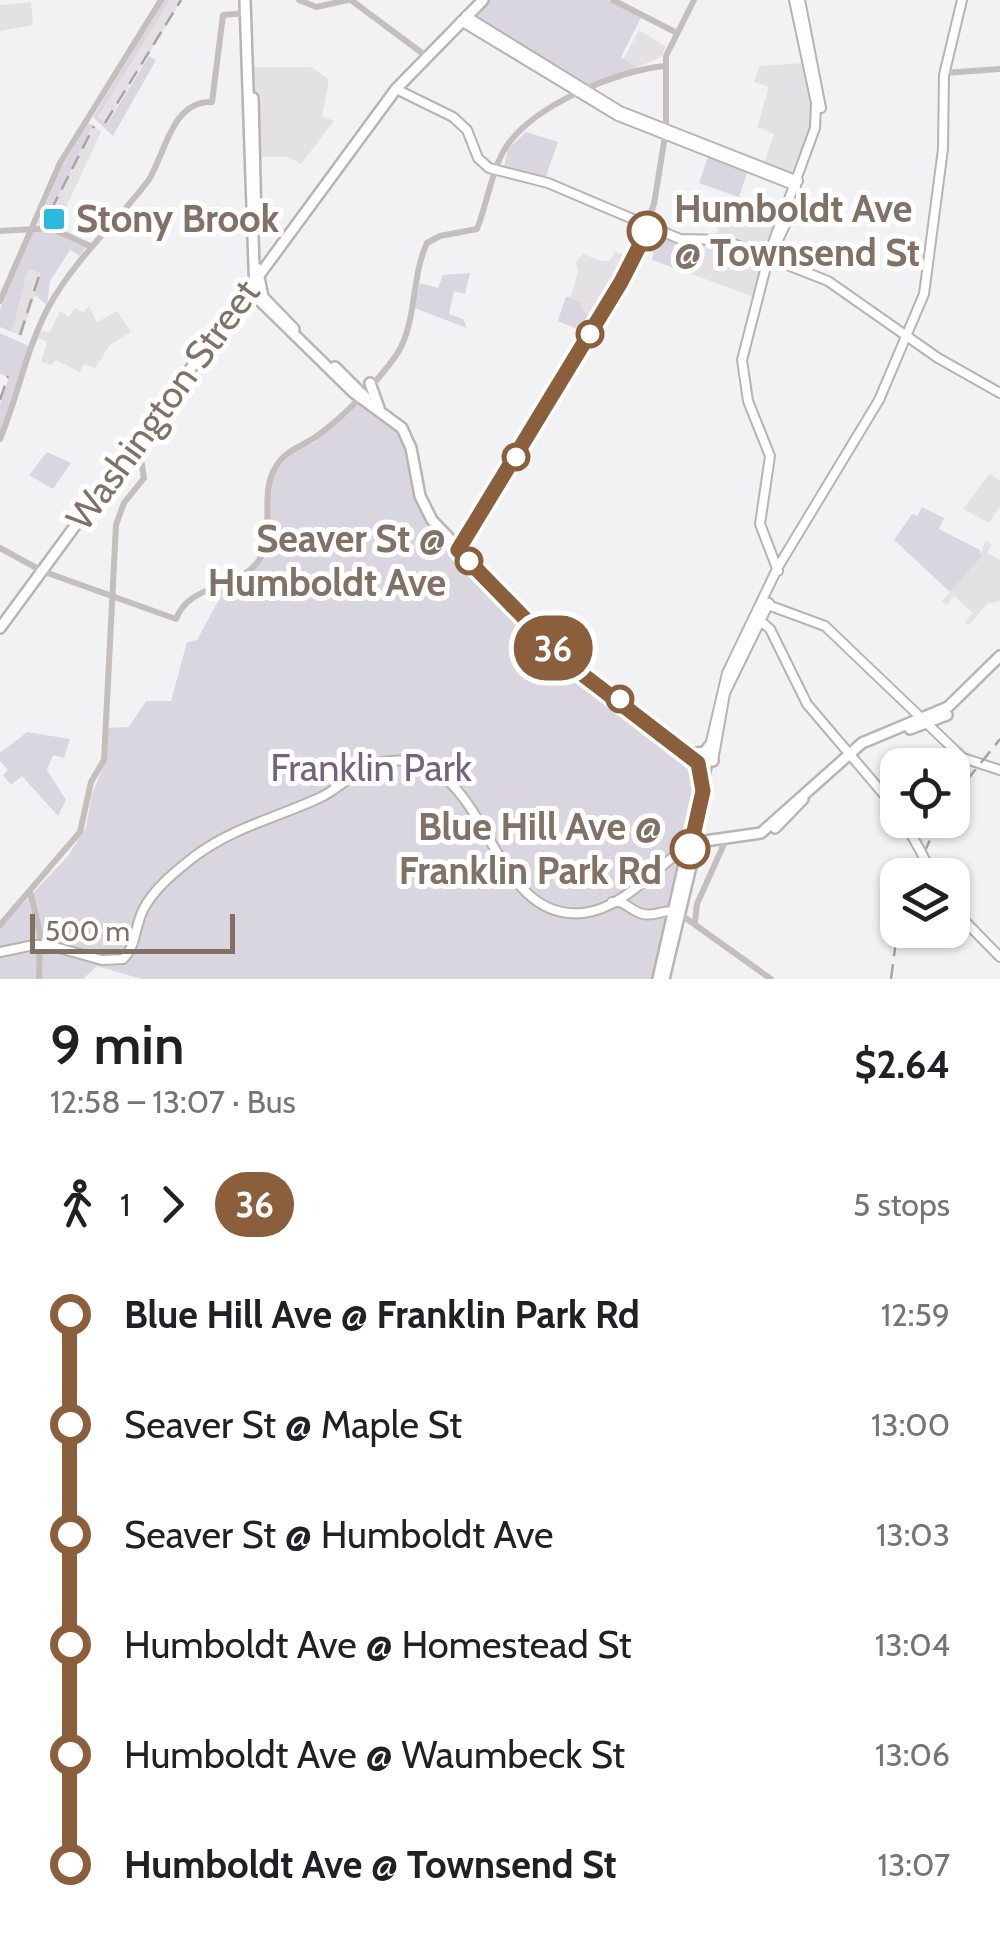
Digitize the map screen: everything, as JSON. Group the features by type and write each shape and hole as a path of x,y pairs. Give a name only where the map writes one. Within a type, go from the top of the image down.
{"main road":[{"path":"248,0 254,279 266,301 404,432 424,506 459,549 569,664 684,750 701,768 703,791"},
{"path":"248,0 254,279"},
{"name":"Washington Street","path":"0,628 396,89 482,0"},
{"path":"661,979 695,843 723,681 768,605 780,568 760,524 770,456 747,397 742,363 770,257 799,185 813,135 816,105 797,0"},
{"path":"695,843 725,694 780,568 879,400 926,288 944,149 944,73 962,0"},
{"path":"464,18 568,86 665,134"},
{"path":"464,18 585,93 665,134 799,185"},
{"path":"396,89 411,100 446,111 467,130 479,160 498,171 548,183 680,240 714,238 831,282 908,337 1000,392"},
{"path":"370,383 379,408"},
{"path":"360,394 407,430 425,502 459,549 570,659 710,760"},
{"path":"768,605 825,626 966,760 1000,770"},
{"path":"758,622 772,636 794,685 880,789"},
{"path":"924,723 957,701 1000,656"},
{"path":"0,952 48,945 102,960 121,960 131,949 145,906 195,856 236,829 322,797 364,768 390,761 429,771 464,796 508,872 540,901 573,913 595,910 695,843 746,838 760,832 878,733 924,723 961,705 1000,666"},
{"path":"696,753 710,746"},
{"path":"684,750 710,760"},
{"path":"695,843 722,848 767,835 851,754"},
{"path":"627,905 623,896 628,891"},
{"path":"612,902 643,914 680,914"},
{"path":"970,926 1000,957"}],"street":[{"path":"0,301 60,163 161,0"},
{"path":"298,0 316,7 350,0 426,56"},
{"path":"614,0 678,33"},
{"path":"459,549 621,282 649,226 665,134 665,66 694,0"},
{"path":"0,439 43,318 90,246 149,179 160,149 183,116 194,106 212,102 223,15 246,14"},
{"path":"0,548 42,572 176,619 187,601 252,568 265,544 268,489 274,468 285,453 318,435 399,350 428,243 440,236 477,229 504,149 546,109 665,66"},
{"path":"944,73 1000,68"},
{"path":"0,232 30,227 60,230 90,246"},
{"path":"0,925 31,894 83,828 91,782 104,760 104,699 118,514 144,478 138,440"},
{"path":"696,923 698,904 722,848"},
{"path":"31,894 41,935 40,979"},
{"path":"680,914 698,904"},
{"path":"680,914 771,979"}],"shaded area":[{"path":"170,0 182,0 106,124 98,117"},
{"path":"31,2 33,25 0,31 0,5"},
{"path":"639,30 666,47 661,57 613,78"},
{"path":"804,63 812,103 810,134 794,174 764,163 774,134 757,127 769,87 754,82 759,66"},
{"path":"254,67 311,67 329,79 322,116 334,121 301,164 288,157 256,157"},
{"path":"93,125 101,132 63,214 57,213 50,209"},
{"path":"727,210 759,221 763,211 778,216 767,251 717,234 719,212"},
{"path":"707,240 764,259 754,297 680,270 670,256 676,241"},
{"path":"615,252 631,257 587,333 558,321 566,297 571,296 578,271 576,262 583,254 609,261"},
{"path":"28,269 42,273 22,336 12,332"},
{"path":"89,306 97,322 117,311 131,332 110,345 95,368 84,364 80,372 56,360 51,365 41,362 47,342 38,338 41,331 50,332 60,311 69,317 75,308 83,312"},
{"path":"990,473 1000,481 1000,506 989,523 963,509"},
{"path":"985,540 992,544 987,553 1000,560 1000,601 987,604 969,625 965,622 973,613 954,596 946,605 942,601 981,556"}],"green space":[{"path":"164,0 170,0 98,117 107,124 149,56 156,60 113,136 93,117"},
{"path":"486,0 608,0 642,16 621,57 638,69 591,87 574,80 476,18 474,15"},
{"path":"88,123 93,125 45,223 38,224 61,168"},
{"path":"526,132 558,142 545,179 503,170 508,149"},
{"path":"708,157 748,171 739,197 699,183"},
{"path":"31,231 59,232 86,247 80,256 70,250 50,281 47,305 35,295 41,273 28,269 12,332 0,327 0,309"},
{"path":"652,232 676,241 671,256 682,261 680,270 652,260 654,252 645,249"},
{"path":"470,273 465,294 454,291 449,314 463,319 467,328 414,308 420,283 438,288 443,275"},
{"path":"566,297 580,302 583,311 596,319 587,333 558,321"},
{"path":"0,333 29,346 0,433 0,404 9,377 0,374"},
{"name":"Franklin Park","path":"361,401 391,421 404,437 426,516 453,551 613,699 697,766 701,779 654,979 141,979 97,966 83,979 0,979 0,928 68,856 86,827 92,794 103,768 107,728 129,727 146,701 171,701 187,642 197,640 220,598 216,589 260,563 266,552 271,482 278,468 293,451 314,443"},
{"path":"47,452 71,463 53,489 29,475"},
{"path":"922,507 944,518 939,529 980,550 982,556 950,592 894,540 912,514 917,516"},
{"path":"27,732 70,739 64,758 53,755 47,770 66,800 58,816 22,776 11,785 3,775 8,770 0,761 0,753"}],"railway":[{"path":"105,123 181,0"},
{"path":"51,210 94,126"},
{"path":"20,335 40,273"},
{"path":"0,400 8,376"},
{"path":"970,776 1000,739"},
{"path":"922,858 931,838"},
{"path":"891,979 895,948"}],"bus line":[{"name":"36","path":"647,231 621,282 458,550 569,664 624,702 698,763 704,784 690,849"}],"place":[{"name":"Stony Brook","path":"54,219"},
{"name":"Humboldt Ave @ Townsend St","path":"647,231"},
{"name":"Seaver St @ Humboldt Ave","path":"469,561"},
{"name":"Blue Hill Ave @ Franklin Park Rd","path":"690,849"}]}
